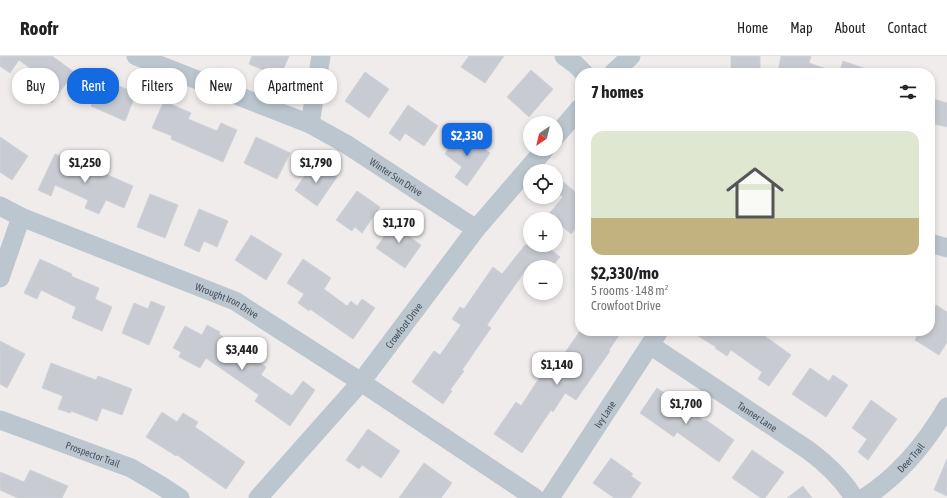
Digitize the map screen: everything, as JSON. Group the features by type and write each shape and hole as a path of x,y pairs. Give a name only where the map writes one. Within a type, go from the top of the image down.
{"street":[{"name":"Winter Sun Drive","path":"136,56 310,124 346,144 476,229"},
{"path":"310,124 321,56"},
{"path":"564,56 579,68"},
{"path":"618,68 631,56"},
{"path":"563,128 575,114"},
{"name":"Crowfoot Drive","path":"258,498 361,382 476,229 539,156"},
{"name":"Wrought Iron Drive","path":"0,206 21,217 235,301 361,382 535,498"},
{"path":"0,278 21,217"},
{"path":"935,244 947,248"},
{"name":"Ivy Lane","path":"550,498 655,338"},
{"name":"Tanner Lane","path":"655,338 828,466 845,483 854,498"},
{"name":"Deer Trail","path":"864,498 902,468 941,432 947,407"},
{"name":"Prospector Trail","path":"0,420 131,468 180,498"}],"building":[{"path":"0,56 52,56 68,68 67,68 67,82 59,93 59,68 30,68 19,60 12,68 10,73 0,66"},
{"path":"252,56 289,56 284,68 259,68 249,64"},
{"path":"469,56 504,56 485,83 461,67"},
{"path":"731,56 760,56 760,68 731,68"},
{"path":"781,56 811,56 809,63 824,68 779,68"},
{"path":"843,61 863,68 841,68"},
{"path":"531,70 553,89 530,116 528,116 507,97"},
{"path":"365,72 389,89 369,118 345,101"},
{"path":"119,86 127,89 127,104 132,104 125,121 91,106 92,104 119,104"},
{"path":"935,99 947,103 947,127 935,124"},
{"path":"163,104 171,104 191,113 188,119 217,131 221,123 237,130 223,162 171,139 172,136 152,128"},
{"path":"408,105 438,126 424,146 405,133 400,141 389,133"},
{"path":"460,132 490,153 467,186 455,177 462,167 445,154"},
{"path":"0,137 28,156 12,180 0,172"},
{"path":"256,137 290,153 277,179 244,163"},
{"path":"55,154 100,174 101,172 133,186 124,208 106,200 99,214 85,208 88,200 55,185 51,196 38,190"},
{"path":"315,161 337,177 317,206 295,190"},
{"path":"563,182 575,192 575,229 571,234 563,227 563,212 550,212 557,204 563,204"},
{"path":"357,191 380,207 362,233 355,227 352,231 336,220"},
{"path":"150,194 178,205 165,238 137,227"},
{"path":"199,209 228,221 217,247 204,241 199,252 184,245"},
{"path":"398,217 409,224 404,233 421,245 405,268 376,248"},
{"path":"251,235 282,254 266,280 235,260"},
{"path":"523,248 523,252 554,252 560,257 558,260 523,260 523,274 487,325 491,328 462,370 464,371 450,390 452,391 443,404 412,382 434,351 440,355 461,325 452,319 460,307 464,309 493,267 502,274"},
{"path":"40,259 72,274 71,276 99,288 95,299 112,307 102,331 72,318 76,307 41,290 37,299 24,293"},
{"path":"303,259 331,278 324,289 347,306 351,301 357,306 362,299 375,308 353,339 310,309 309,311 298,303 304,294 287,283"},
{"path":"151,301 165,307 149,345 122,333 134,303 148,309"},
{"path":"936,305 947,312 947,342 939,355 915,340 917,336 935,336"},
{"path":"207,325 220,332 219,334 266,367 261,375 292,396 303,381 315,390 290,426 255,401 259,395 206,358 200,368 179,357 181,352 173,348 185,326 202,335"},
{"path":"577,336 619,336 576,400 565,393 553,412 551,410 522,453 494,434 516,402 521,406 547,366 553,370"},
{"path":"698,336 765,336 791,355 769,386 758,379 762,372 731,350 727,356 715,348 716,347"},
{"path":"0,341 25,354 7,388 0,384"},
{"path":"51,363 96,380 98,376 132,389 122,415 102,408 97,421 71,411 70,413 58,409 63,396 42,388"},
{"path":"810,368 829,381 833,375 848,385 826,417 792,394"},
{"path":"657,388 734,440 719,462 677,432 674,437 640,413"},
{"path":"871,400 897,419 868,460 858,452 867,439 852,428"},
{"path":"162,412 177,422 183,413 198,422 195,427 245,462 226,489 177,455 176,456 146,437"},
{"path":"368,429 400,451 381,478 362,465 359,469 346,460"},
{"path":"752,450 784,472 765,498 761,498 732,478"},
{"path":"611,458 633,474 631,476 641,483 631,498 614,498 593,483"},
{"path":"947,459 947,496 934,490"},
{"path":"424,463 452,483 441,498 399,498"},
{"path":"30,470 68,486 62,498 18,498 0,490 0,472 24,482"},
{"path":"803,486 812,498 787,498"}]}
